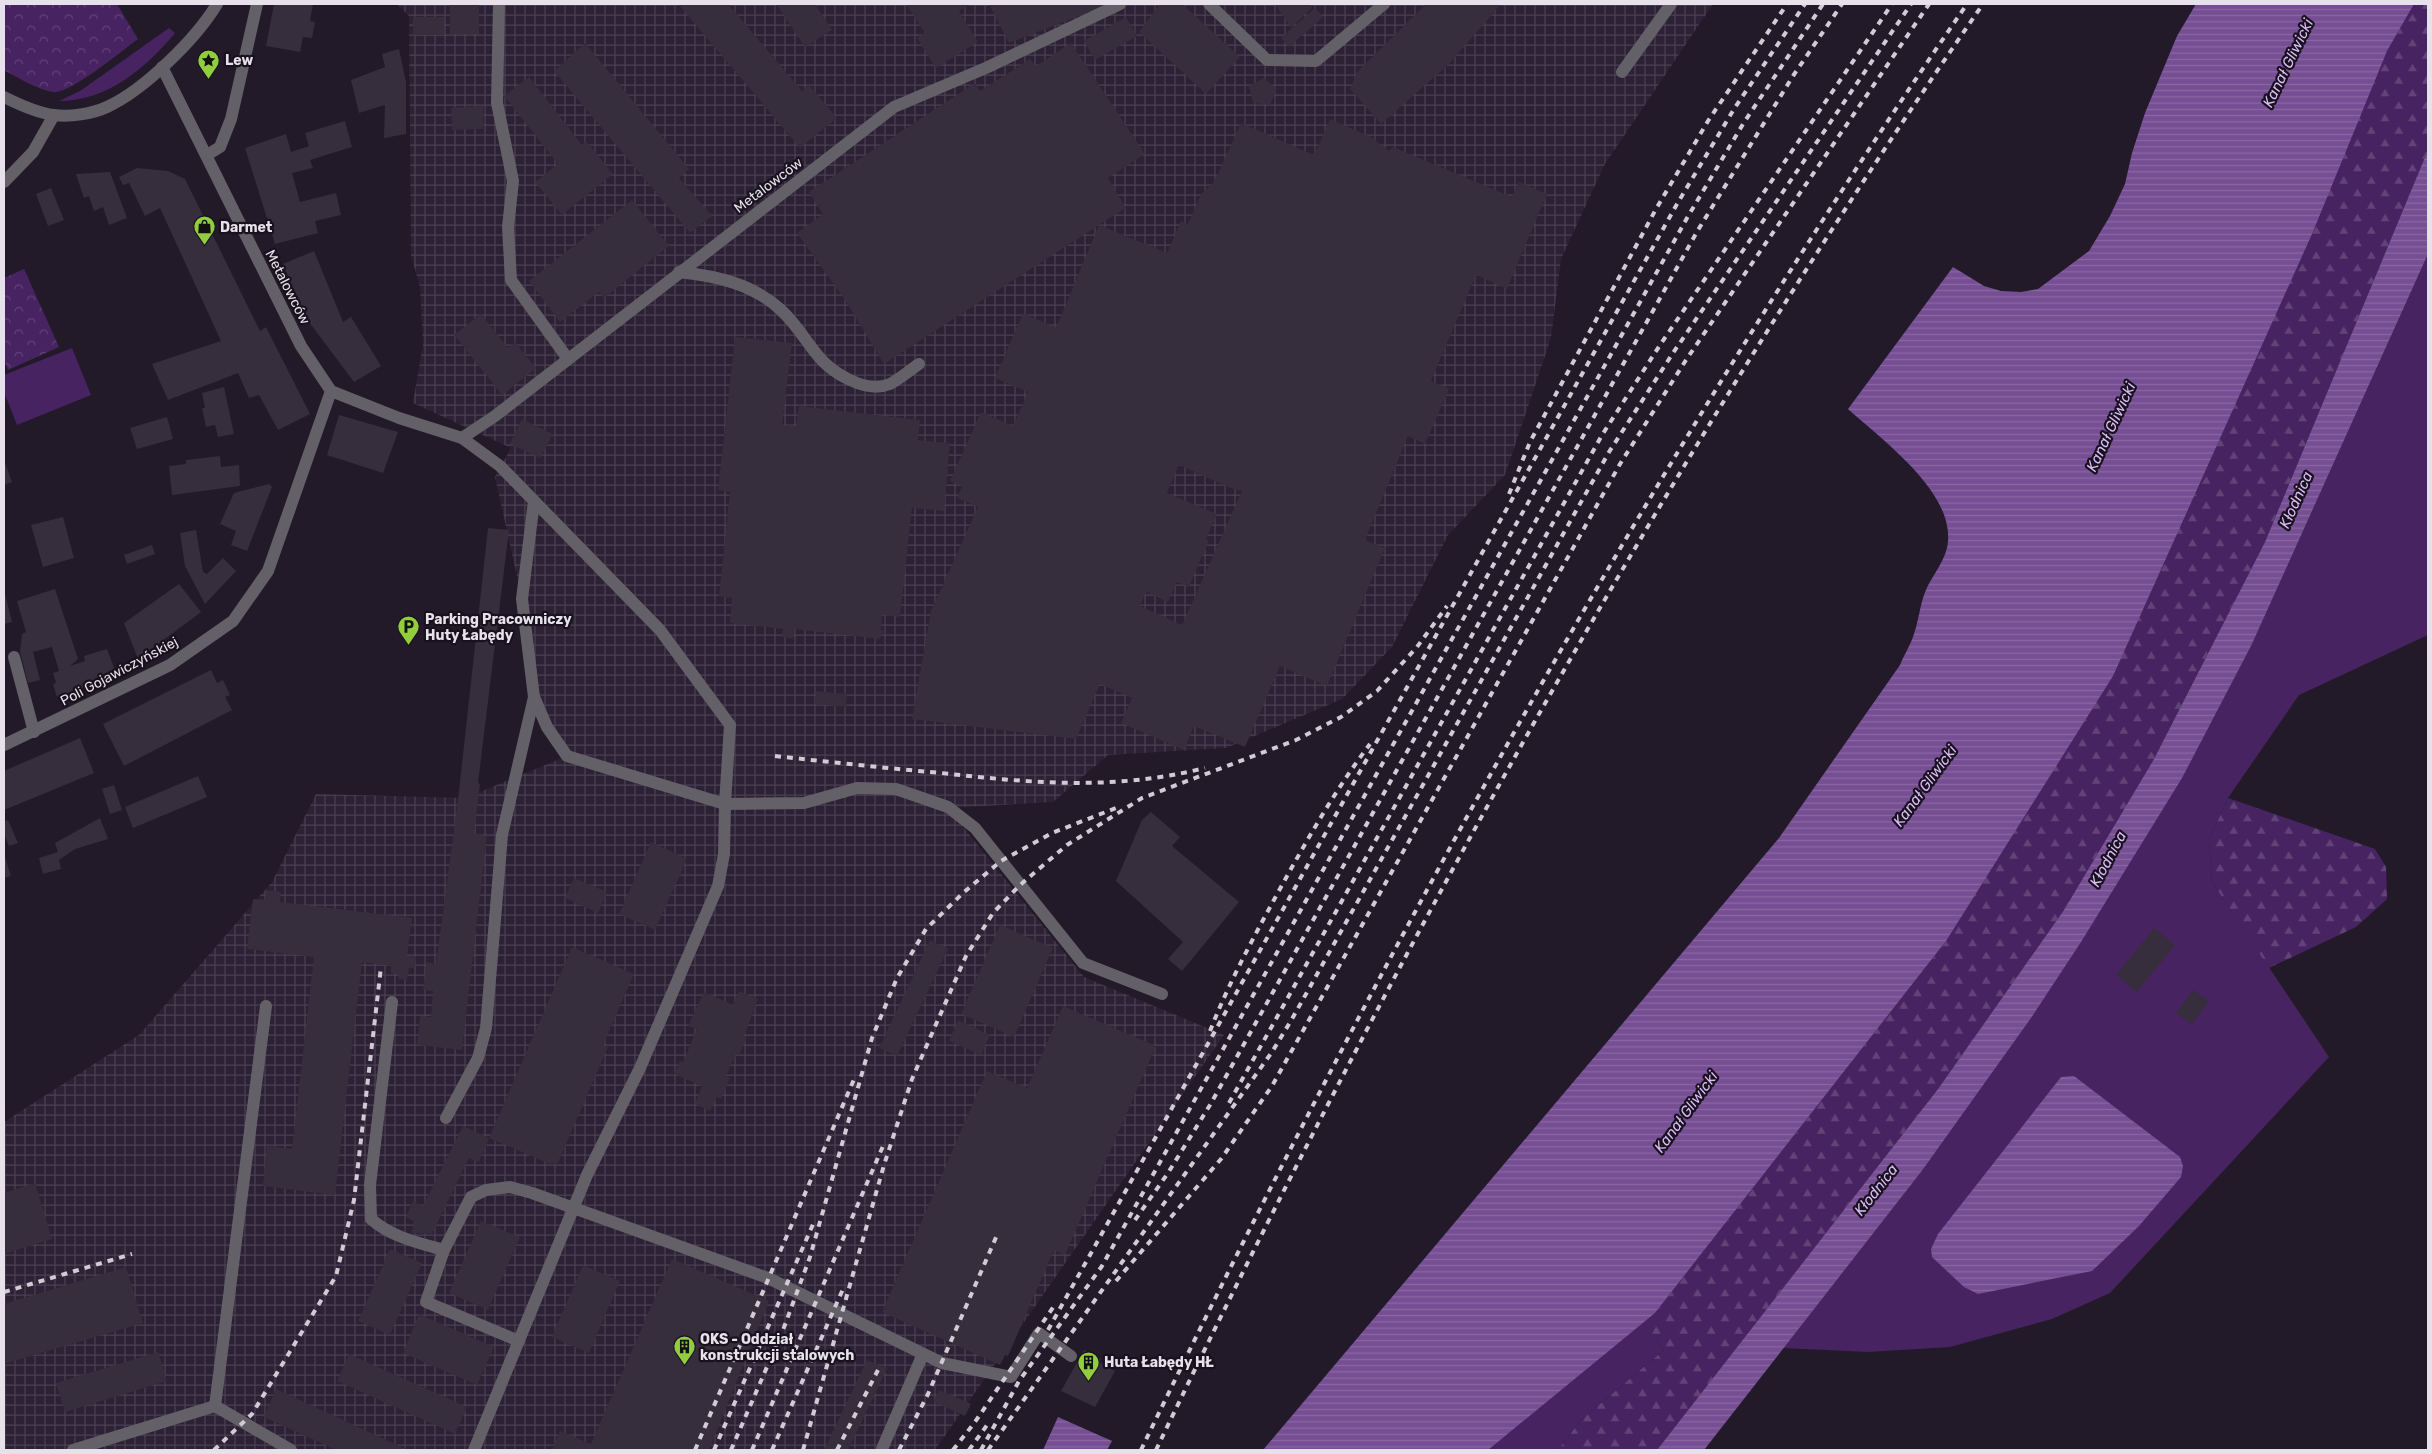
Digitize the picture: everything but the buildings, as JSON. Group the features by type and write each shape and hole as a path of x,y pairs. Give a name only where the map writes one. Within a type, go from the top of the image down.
{"street":[{"path":"4,98 25,107 54,115 79,114 106,107 141,85 162,67 191,37 217,4"},
{"path":"207,155 220,147 232,119 257,4"},
{"path":"499,4 497,103 513,181 508,226 511,280 568,359"},
{"name":"Metalowców","path":"462,438 495,416 894,107 988,67 1120,4"},
{"path":"1209,4 1267,60 1316,61 1384,4"},
{"path":"1622,72 1671,4"},
{"name":"Metalowców","path":"162,67 300,346 331,392"},
{"path":"4,182 33,152 54,115"},
{"path":"679,272 710,275 748,287 782,311 821,362 843,378 868,388 890,384 919,364"},
{"path":"331,392 399,418 462,438 500,466 660,630 730,725 724,854 718,886 640,1068 587,1175 474,1450"},
{"name":"Poli Gojawiczyńskiej","path":"4,745 170,665 233,621 268,571 331,392"},
{"path":"534,501 522,599 534,697 547,727 567,756 725,804 804,803 857,788 896,789 948,807 975,828 1083,963 1162,994"},
{"path":"14,657 34,732"},
{"path":"446,1118 478,1058 486,1028 502,835 534,697"},
{"path":"392,1002 370,1185 371,1219 382,1229 444,1250"},
{"path":"215,1406 266,1006"},
{"path":"519,1341 426,1302 444,1250 471,1197 486,1190 510,1187 532,1193 768,1278 942,1363 1011,1378 1039,1334 1071,1356"},
{"path":"882,1450 923,1354"},
{"path":"73,1450 215,1406 291,1450"}],"shaded area":[{"path":"397,4 1713,4 1605,164 1561,259 1551,338 1505,475 1448,535 1392,647 1342,699 1226,748 1108,755 1053,802 948,808 1084,977 1224,1035 935,1450 4,1450 4,1122 139,1035 272,882 316,794 465,798 567,756 534,697 522,599 495,477 511,448 413,403 423,344 420,287 411,255 409,16"}],"green space":[{"path":"4,4 117,4 138,39 96,71 71,87 61,91 47,91 4,70"},
{"path":"2414,4 2428,4 2428,150 2265,542 2154,759 2064,910 1938,1089 1657,1450 1558,1450 1581,1420 1664,1350 1652,1334 1650,1324 1655,1313 1946,941 2387,51"},
{"path":"169,28 175,33 151,59 124,80 109,89 93,95 77,100 59,101 80,91"},
{"path":"2428,254 2428,635 2299,695 2228,798 2209,840 2212,882 2329,1057 2110,1293 2052,1319 1950,1347 1868,1352 1783,1348 1921,1172 2252,644"},
{"path":"24,269 59,347 8,370 4,360 4,278"},
{"path":"72,348 91,395 17,425 4,392 4,375"},
{"path":"2228,798 2375,849 2386,867 2387,899 2356,927 2269,968 2212,882 2209,840"},
{"path":"1655,1313 1652,1334 1664,1350 1581,1420 1558,1450 1485,1450 1591,1362"}],"water":[{"name":"Kanał Gliwicki","path":"2196,4 2414,4 2387,51 2312,234 2113,676 1946,941 1655,1313 1488,1450 1263,1450 1779,838 1900,665 1913,638 1926,590 1947,548 1946,522 1939,503 1927,485 1896,451 1848,409 1953,267 1984,286 2001,291 2021,292 2038,289 2089,251 2110,216 2125,184 2132,153 2145,113 2177,36"},
{"name":"Kłodnica","path":"2428,150 2428,254 2252,644 2182,778 2081,942 2031,1018 1921,1172 1704,1450 1657,1450 1938,1089 2064,910 2154,759 2265,542"},
{"path":"2074,1076 2180,1157 2183,1166 2181,1177 2139,1226 2092,1271 1978,1294 1964,1287 1932,1257 1931,1249 1938,1234 2061,1077"},
{"path":"1058,1417 1112,1441 1107,1450 1043,1450"}],"railway":[{"path":"1509,494 1530,442 1656,209 1708,121 1787,4"},
{"path":"1048,1330 1677,204 1734,109 1805,4"},
{"path":"981,1450 1019,1381 1102,1266 1687,218 1743,124 1823,4"},
{"path":"1135,1220 1168,1173 1210,1105 1698,230 1793,76 1842,4"},
{"path":"1229,1103 1602,435 1660,345 1892,4"},
{"path":"988,1450 1272,1052 1609,452 1673,353 1911,4"},
{"path":"1116,1281 1221,1159 1272,1086 1620,464 1686,360 1929,4"},
{"path":"1141,1450 1327,1077 1425,893 1526,711 1631,531 1739,352 1851,177 1967,4"},
{"path":"1156,1450 1247,1263 1342,1077 1440,893 1541,710 1646,530 1754,352 1867,177 1983,4"},
{"path":"803,1450 884,1165 912,1079 966,956 993,913 1020,885 1067,845 1142,798 1296,740 1341,717 1377,691 1417,647 1447,606"},
{"path":"1210,1031 1240,964 1297,858 1331,800 1370,744"},
{"path":"775,756 1008,780 1073,783 1138,780 1205,768"},
{"path":"731,1450 783,1330 810,1257 872,1038 897,978 926,929 963,893 1001,861 1052,833 1116,808"},
{"path":"214,1450 252,1414 336,1276 354,1200 381,967"},
{"path":"695,1450 855,1077"},
{"path":"752,1450 883,1146"},
{"path":"714,1450 814,1222"},
{"path":"899,1450 928,1394 997,1235"},
{"path":"4,1292 132,1254"},
{"path":"772,1450 843,1289"},
{"path":"953,1450 975,1422 1056,1303"},
{"path":"837,1450 878,1370"},
{"path":"969,1450 990,1421"}],"place":[{"name":"Lew","path":"209,79"},
{"name":"Darmet","path":"204,246"},
{"name":"Parking Pracowniczy Huty Łabędy","path":"409,646"},
{"name":"OKS - Oddział konstrukcji stalowych","path":"684,1366"},
{"name":"Huta Łabędy HŁ","path":"1088,1381"}]}
